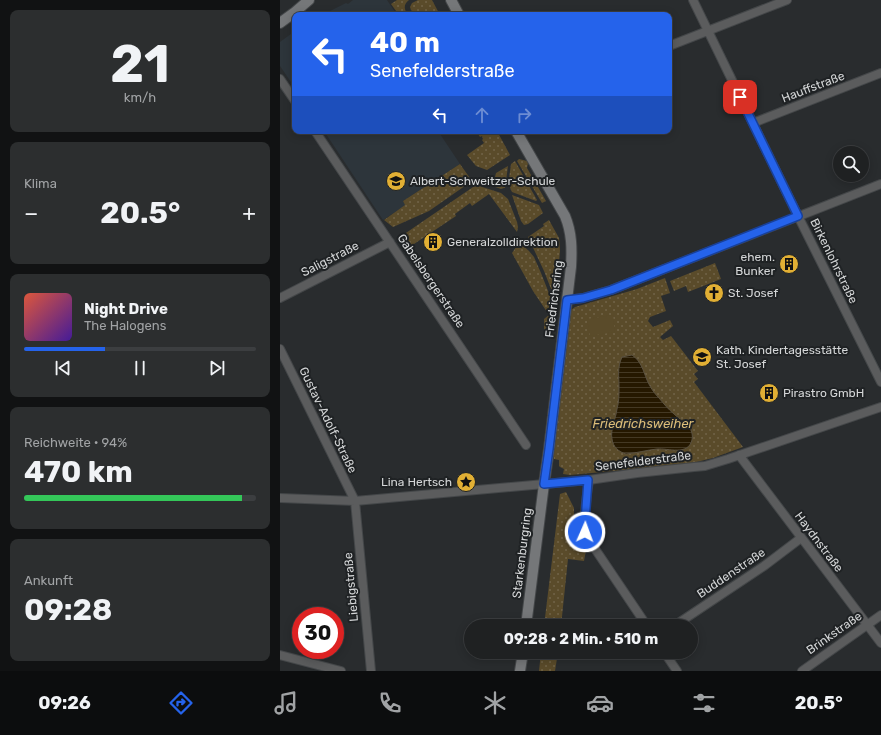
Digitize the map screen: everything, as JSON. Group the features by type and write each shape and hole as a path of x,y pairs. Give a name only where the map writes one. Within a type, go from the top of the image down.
{"street":[{"path":"295,12 309,0"},
{"path":"295,12 318,0"},
{"path":"451,0 457,12"},
{"name":"Birkenlohrstraße","path":"693,0 881,382"},
{"path":"672,45 787,0"},
{"path":"280,23 292,14"},
{"name":"Hauffstraße","path":"753,123 881,72"},
{"path":"280,79 292,97"},
{"name":"Gabelsbergerstraße","path":"317,134 526,445"},
{"name":"Friedrichsring","path":"518,134 558,204 568,225 572,242 567,300 544,484"},
{"path":"567,300 583,298 611,290 881,184"},
{"name":"Saligstraße","path":"280,298 390,242"},
{"name":"Gustav-Adolf-Straße","path":"280,349 355,501"},
{"name":"Senefelderstraße","path":"280,498 355,501 588,480 694,467 716,463 881,407"},
{"name":"Haydnstraße","path":"739,455 881,643"},
{"path":"588,480 585,532 642,619"},
{"name":"Starkenburgring","path":"527,619 544,484"},
{"name":"Liebigstraße","path":"355,501 371,671"},
{"name":"Buddenstraße","path":"684,619 764,566 801,538"},
{"name":"Brinkstraße","path":"802,671 881,615"},
{"path":"280,655 341,671"},
{"path":"520,671 522,659"},
{"path":"669,659 677,671"}],"shaded area":[{"path":"353,0 387,0 395,12 328,12 346,3 348,4"},
{"path":"397,0 409,0 405,7 406,12 397,12 391,4"},
{"path":"418,0 432,0 438,12 413,12 410,7 412,3"},
{"path":"292,33 292,84 280,66 280,42"},
{"name":"Albert-Schweitzer-Schule","path":"326,134 440,134 460,164 403,201 406,205 383,220"},
{"path":"478,134 499,134 510,155 487,170 476,166 467,155 484,143 482,136 480,137"},
{"path":"519,159 527,161 527,168 546,201 542,203 517,161"},
{"path":"515,161 537,200 536,201 512,192 510,189 509,182 511,164"},
{"path":"460,164 472,181 429,211 393,227 384,220 405,205 403,201"},
{"path":"508,166 505,188 501,189 484,183 489,178 490,180 495,177 496,173"},
{"path":"476,185 501,193 508,199 517,222 517,232 489,194 472,206 470,203 455,214 456,216 408,248 400,237"},
{"path":"512,195 539,205 543,213 528,224 524,225 521,221"},
{"path":"549,220 559,238 560,251 556,295 553,294 528,237 544,226 543,224"},
{"path":"519,243 534,257 554,306 550,332 544,331 544,319 549,315 533,291 512,253"},
{"path":"715,263 721,279 688,292 686,286 674,291 670,281"},
{"path":"665,278 670,293 661,296 666,311 650,317 648,321 653,327 670,320 673,326 660,337 663,340 671,336 698,371 694,374 698,379 694,382 743,447 713,458 688,464 570,475 563,474 564,469 559,466 559,460 554,459 554,443 571,310 575,307 637,289"},
{"path":"613,315 615,332 590,336 587,319"},
{"path":"566,492 574,508 574,533 586,550 584,561 568,559 562,619 545,619 560,494"},
{"path":"540,659 557,659 555,671 539,671"}],"water":[{"name":"Friedrichsweiher","path":"632,355 640,363 648,383 655,394 690,428 692,438 690,445 686,448 682,450 657,449 626,454 615,447 612,439 612,432 619,401 619,365 622,357"}],"place":[{"name":"Albert-Schweitzer-Schule","path":"396,181"},
{"name":"Generalzolldirektion","path":"433,242"},
{"name":"ehem. Bunker","path":"789,264"},
{"name":"St. Josef","path":"714,293"},
{"name":"Kath. Kindertagesstätte St. Josef","path":"702,357"},
{"name":"Pirastro GmbH","path":"769,393"},
{"name":"Lina Hertsch","path":"466,482"}],"route":[{"path":"585,532 584,527 588,480 544,484 567,300 583,298 611,290 798,216 740,97"}]}
